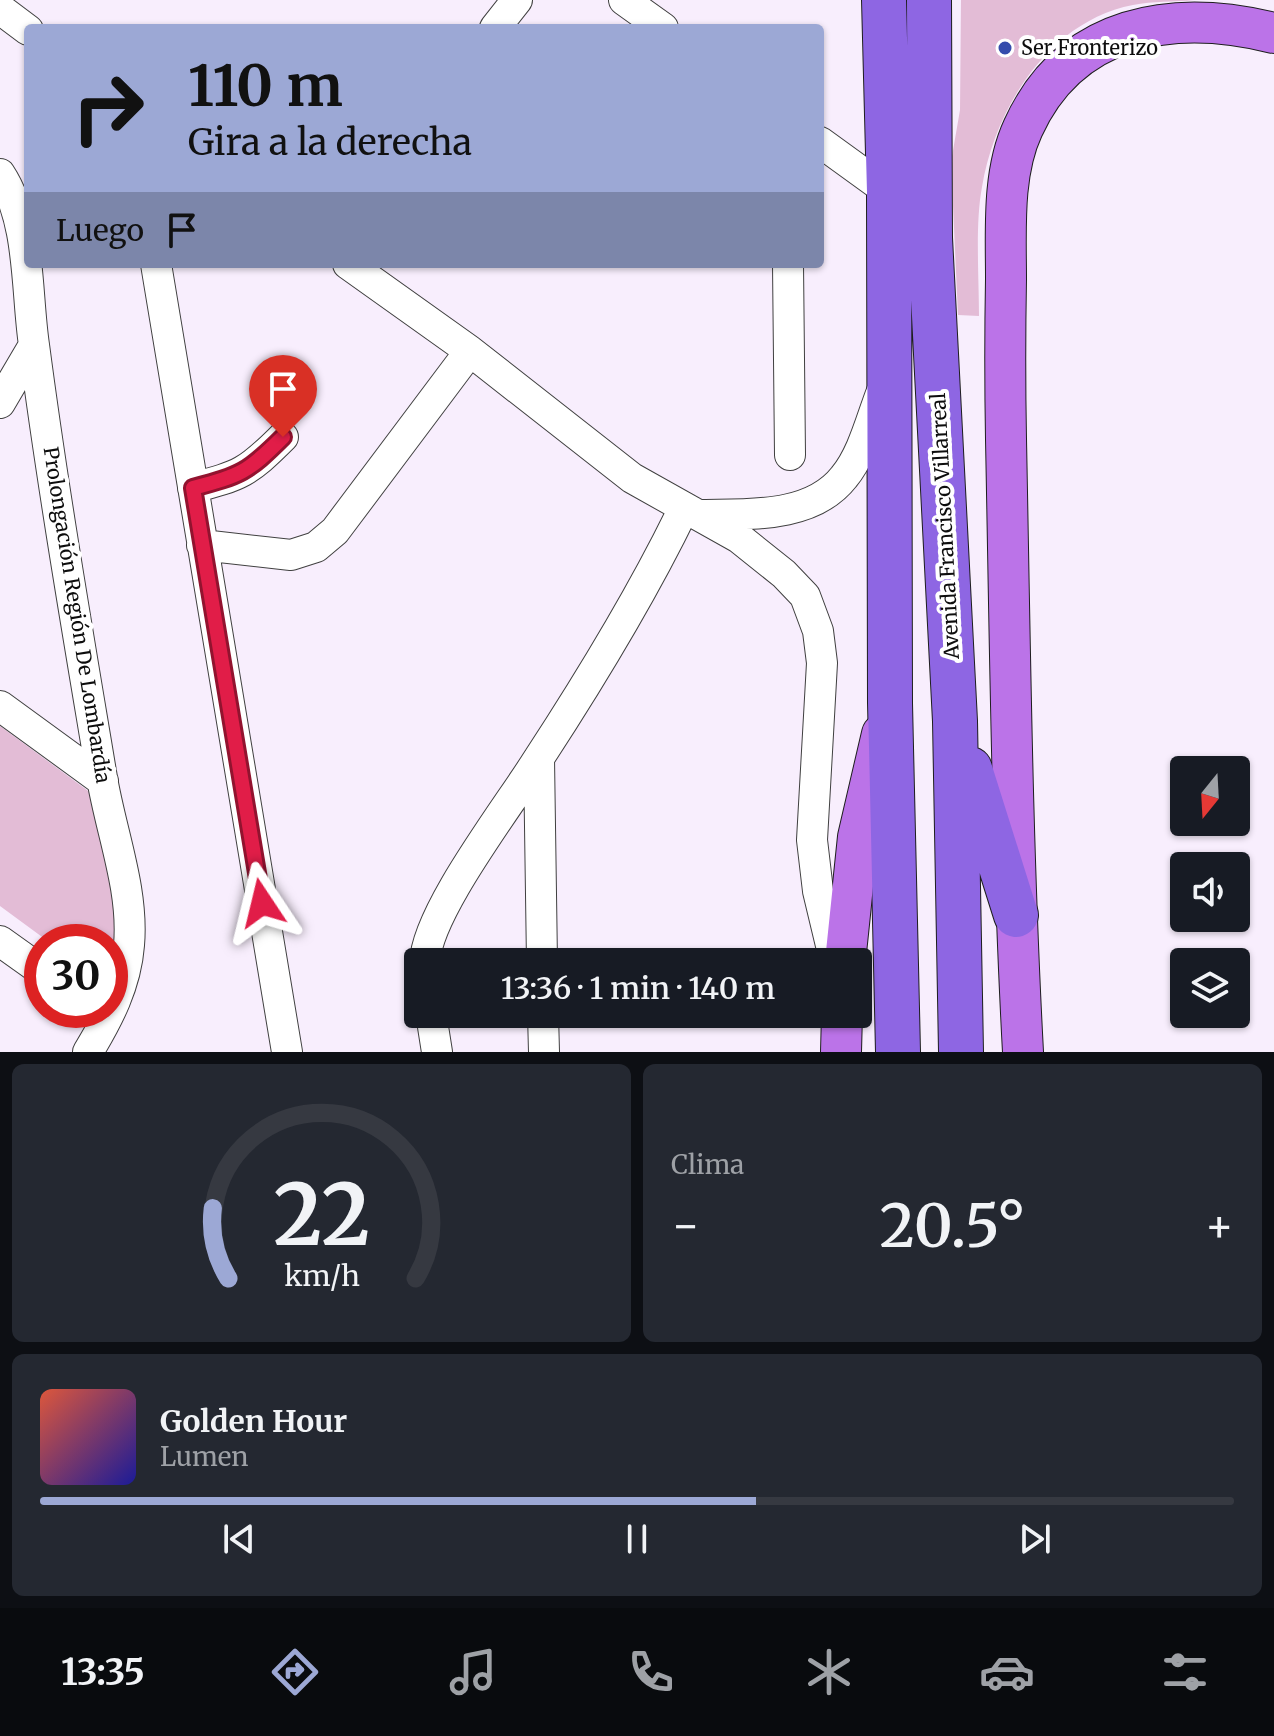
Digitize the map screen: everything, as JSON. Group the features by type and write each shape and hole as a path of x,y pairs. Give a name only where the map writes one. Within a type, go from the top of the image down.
{"highway":[{"path":"884,0 889,192 890,703 898,1052"},
{"name":"Avenida Francisco Villarreal","path":"929,0 930,238 955,721 961,1052"},
{"path":"955,721 1016,915"}],"main road":[{"path":"1023,1052 1016,915 1004,374 1010,168 1022,128 1043,93 1075,59 1108,37 1160,25 1210,23 1274,33"},
{"path":"846,948 858,837 890,703"},
{"path":"841,1052 842,1028"}],"street":[{"path":"498,24 517,0"},
{"path":"624,0 657,24"},
{"path":"0,9 24,27"},
{"path":"824,145 889,192"},
{"name":"Prolongación Región De Lombardía","path":"0,174 21,231 24,257"},
{"name":"Prolongación Región De Lombardía","path":"25,268 34,345 103,781 127,899 128,956"},
{"path":"157,268 287,1052"},
{"path":"354,268 470,351 632,478 739,538 784,574 805,596 818,631 822,663 812,840 818,891 832,948"},
{"path":"788,268 790,455"},
{"path":"0,403 34,345"},
{"path":"202,545 291,555 316,547 335,531 470,351"},
{"path":"694,512 780,511 829,493 846,476 861,447 887,376"},
{"path":"193,488 239,475 254,466 283,437"},
{"path":"430,948 443,906 539,758 662,554 694,512"},
{"path":"0,706 103,781"},
{"path":"539,758 542,948"},
{"path":"0,941 24,958"},
{"name":"Prolongación Región De Lombardía","path":"88,1052 97,1028"},
{"path":"433,1028 437,1052"},
{"path":"543,1028 544,1052"}],"shaded area":[{"path":"961,0 1194,0 1133,5 1103,14 1076,29 1031,72 999,127 982,187 978,234 979,316 958,315 951,162 960,110"},
{"path":"0,726 110,807 135,958 128,966 128,924 24,924 0,906"}],"place":[{"name":"Ser Fronterizo","path":"1005,48"}],"route":[{"path":"262,903 193,488 239,475 254,466 283,437"}]}
